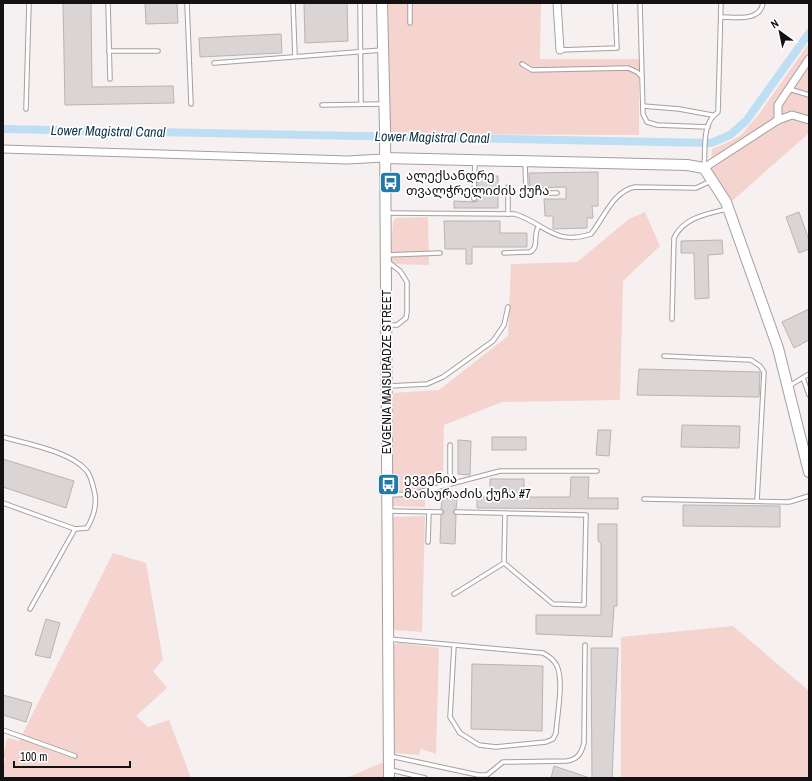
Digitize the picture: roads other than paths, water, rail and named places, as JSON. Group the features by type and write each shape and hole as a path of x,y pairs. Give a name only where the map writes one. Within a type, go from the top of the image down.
{"street":[{"name":"EVGENIA MAISURADZE STREET","path":"382,3 385,128 385,325 389,774"},
{"path":"557,3 560,50"},
{"path":"778,120 778,105 809,59"},
{"path":"3,149 347,160 384,153 475,160 687,165 704,168 778,120 792,115 809,120"},
{"path":"704,168 728,209 778,348 808,465"}],"lane":[{"path":"26,109 30,3"},
{"path":"108,3 110,79"},
{"path":"187,3 191,104"},
{"path":"293,3 295,56"},
{"path":"360,3 361,104"},
{"path":"410,3 410,23"},
{"path":"560,50 617,48 615,3"},
{"path":"640,3 643,114 647,122 657,125 708,127"},
{"path":"643,106 679,109 712,115 718,112 722,3"},
{"path":"721,17 750,17 759,12 763,3"},
{"path":"214,63 361,50 383,50"},
{"path":"109,52 158,51"},
{"path":"522,64 532,70 628,68 637,72 642,77"},
{"path":"789,89 809,95"},
{"path":"322,105 384,104"},
{"path":"704,168 705,139 712,115"},
{"path":"474,199 475,160"},
{"path":"526,161 526,191 529,193 557,193"},
{"path":"385,213 508,214 527,218 551,234 561,237 586,236 591,234 616,198 628,188 696,188 712,181"},
{"path":"508,187 508,214"},
{"path":"672,319 674,238 677,230 687,222 702,215 728,209"},
{"path":"504,253 534,251 536,248 536,231 539,226"},
{"path":"385,257 440,253"},
{"path":"385,257 404,276 406,282 407,312 406,318 397,325 385,325"},
{"path":"386,386 427,384 443,377 494,341 504,325 508,307"},
{"path":"664,356 751,360 760,366 764,372 758,501"},
{"path":"788,386 809,374"},
{"path":"803,378 809,395"},
{"path":"3,437 68,457 86,470 92,480 96,506 93,517 87,528 75,529 3,503"},
{"path":"450,445 450,484"},
{"path":"387,495 412,494 500,472 597,471"},
{"path":"644,499 789,502 809,496"},
{"path":"387,511 441,512"},
{"path":"428,542 429,512"},
{"path":"456,512 586,515 584,605 553,604 504,563"},
{"path":"504,563 505,513"},
{"path":"30,609 75,529"},
{"path":"454,594 504,563"},
{"path":"387,639 543,653 550,657 557,666 560,676 556,733 553,739 546,742 496,747 479,745 460,733 455,728 450,717 454,646"},
{"path":"389,756 478,775 487,775 503,762 567,761 575,759 582,750 584,743 585,645"},
{"path":"3,735 4,730 75,756"},
{"path":"389,774 425,778"}],"waterway":[{"name":"Lower Magistral Canal","path":"3,129 711,143 730,135 746,121 809,33"}],"place":[{"name":"ალექსანდრე თვალჭრელიძის ქუჩა","path":"390,182"},
{"name":"ევგენია მაისურაძის ქუჩა #7","path":"389,485"}]}
